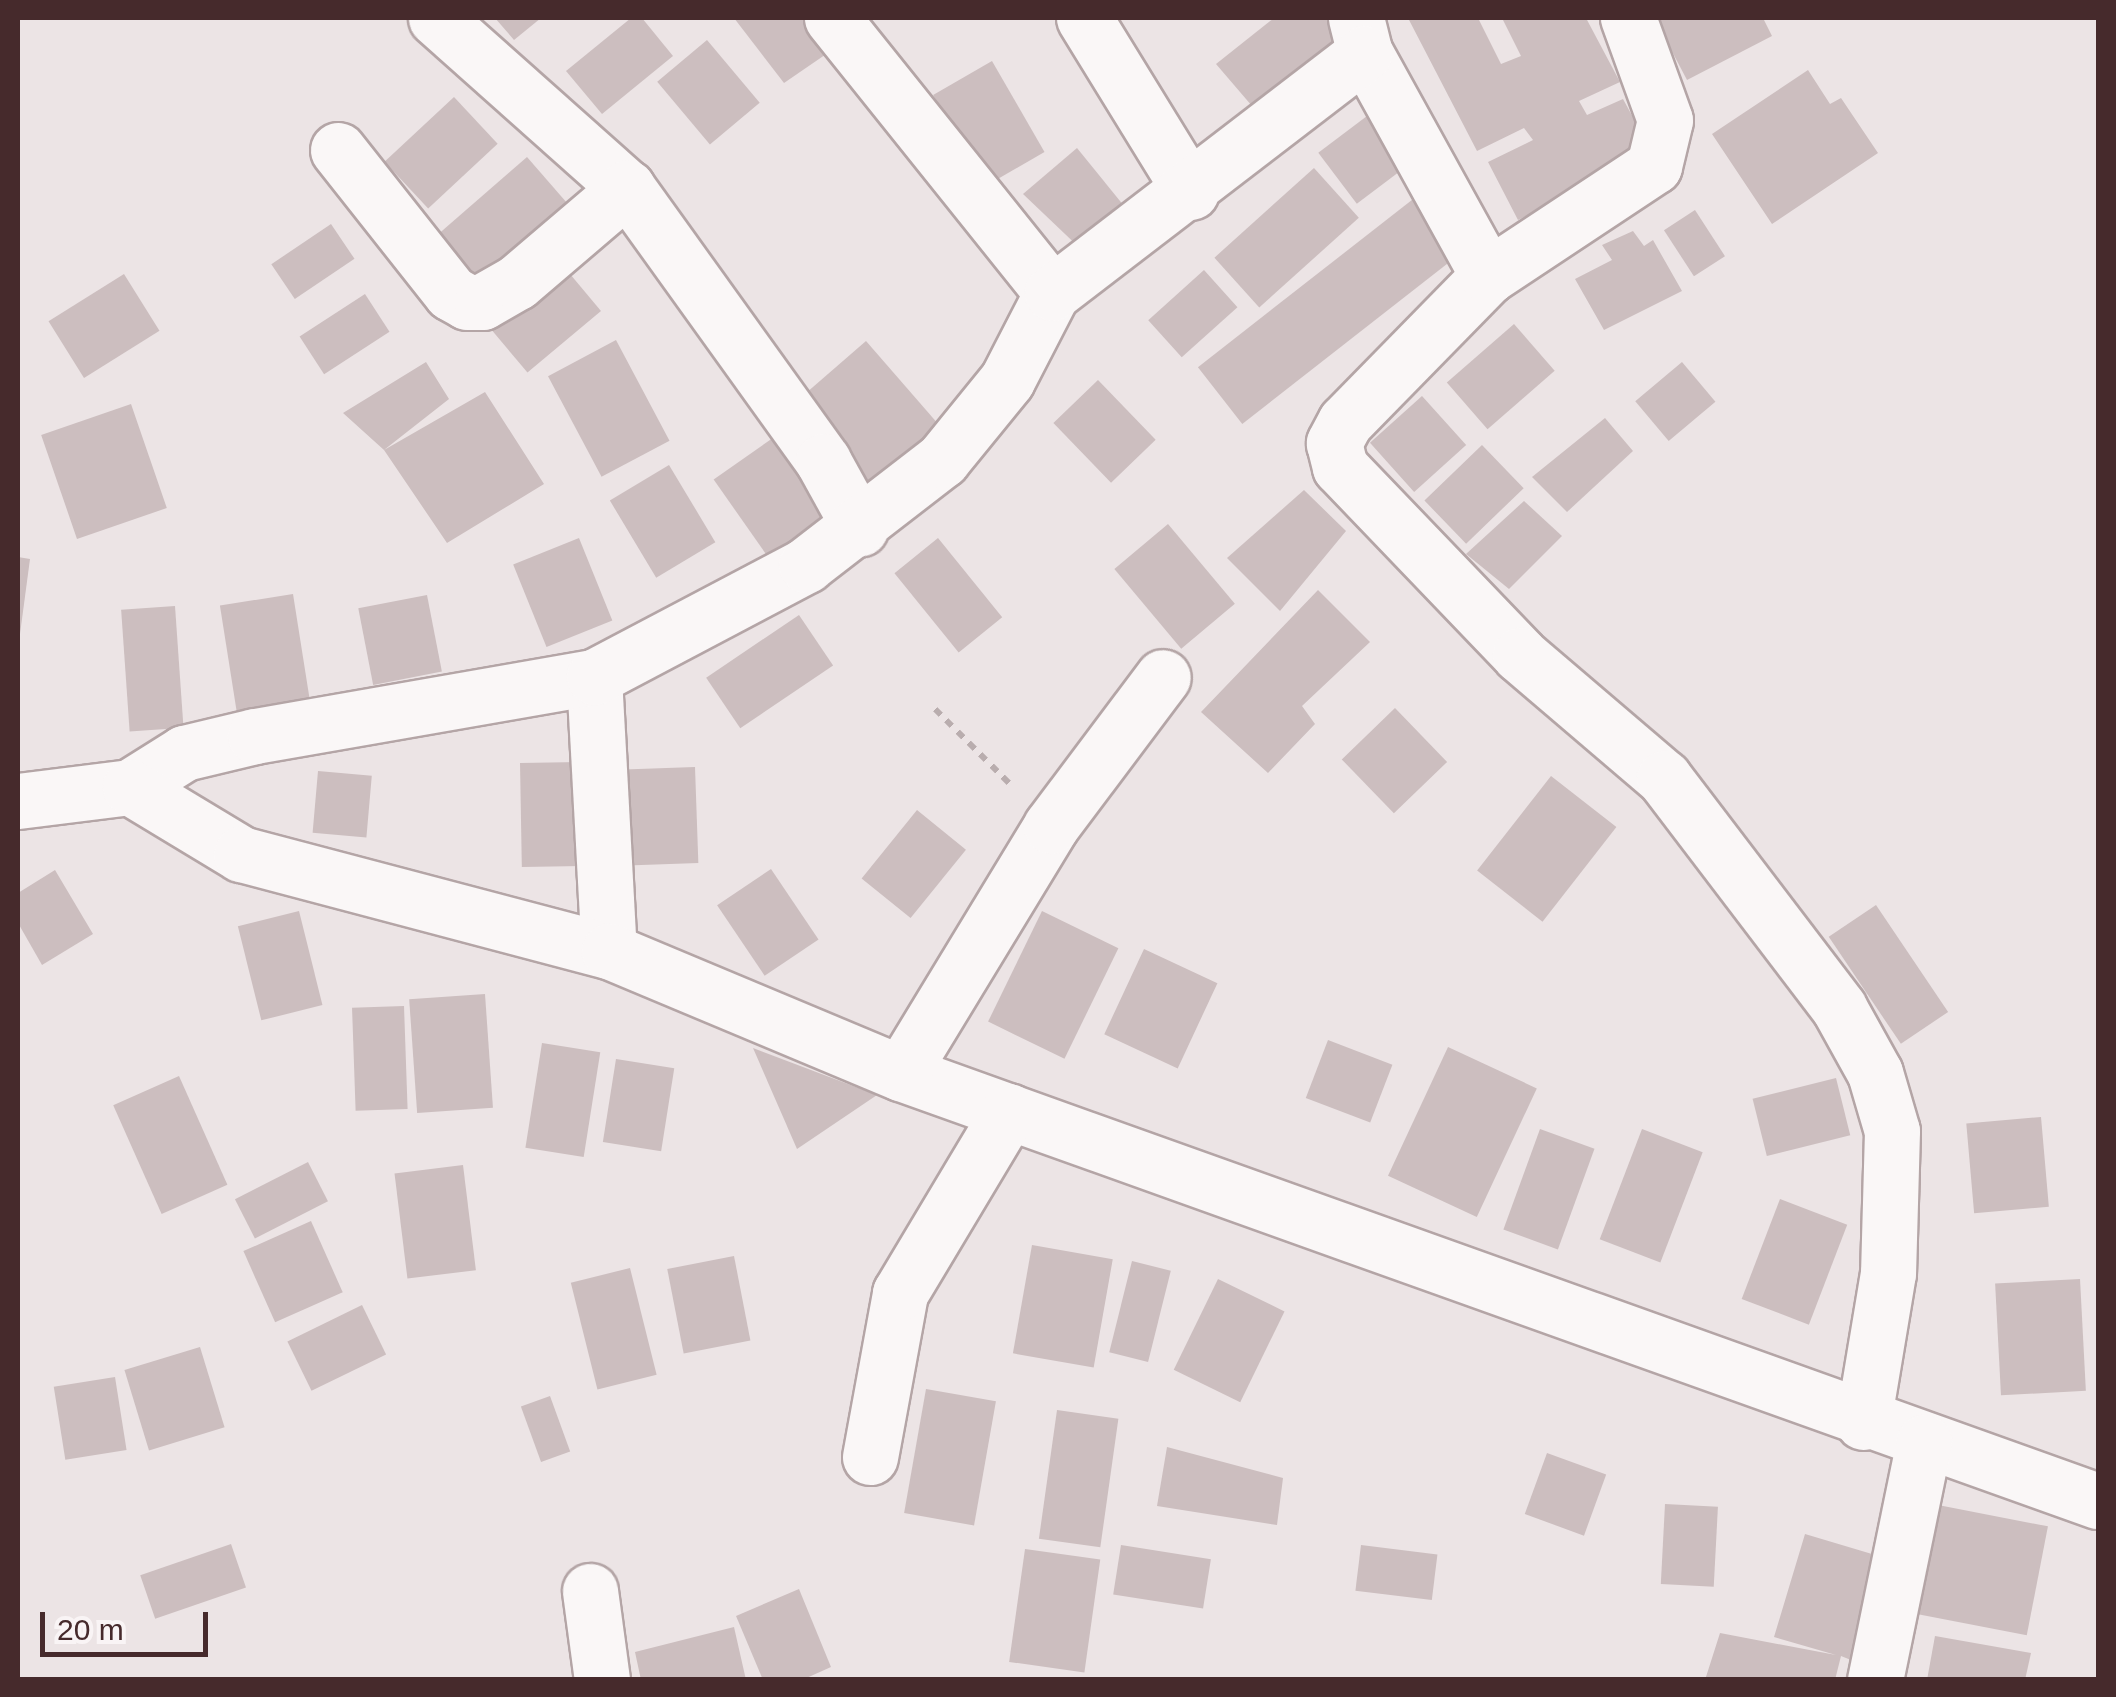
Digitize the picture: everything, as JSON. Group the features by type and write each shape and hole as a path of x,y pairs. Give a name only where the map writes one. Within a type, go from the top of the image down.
{"street":[{"path":"436,18 627,188 823,461 860,528"},
{"path":"832,18 1052,293"},
{"path":"1084,18 1191,192"},
{"path":"1628,18 1666,120 1654,166 1488,276 1346,422 1334,443 1340,467 1520,655 1664,778 1839,1008 1875,1073 1892,1131 1888,1274 1863,1422"},
{"path":"18,801 130,787 184,753 255,736 594,677 860,528 942,460 1007,380 1052,293 1191,192 1360,35 1488,276"},
{"path":"338,150 451,292 467,302 508,288 627,188"},
{"path":"594,677 608,951"},
{"path":"901,1072 1051,826 1163,677"},
{"path":"130,787 241,854 608,951 901,1072 1009,1112 1863,1422 2098,1501"},
{"path":"870,1457 900,1293 1009,1112"},
{"path":"1876,1680 1924,1442"},
{"path":"590,1591 602,1680"}],"path":[{"path":"935,708 1051,826"}],"building":[{"path":"495,18 541,18 514,40"},
{"path":"631,18 642,18 673,56 602,114 566,71"},
{"path":"734,18 814,18 835,48 784,83"},
{"path":"1274,18 1334,18 1350,38 1258,113 1216,64"},
{"path":"1408,18 1478,18 1501,64 1521,56 1502,18 1586,18 1620,82 1579,101 1587,115 1623,99 1653,154 1518,220 1488,162 1533,140 1524,128 1477,151"},
{"path":"1763,18 1772,36 1687,80 1655,19"},
{"path":"707,40 760,103 710,145 657,82"},
{"path":"992,61 1044,152 986,186 933,95"},
{"path":"1808,70 1830,104 1841,98 1878,153 1772,224 1712,134"},
{"path":"454,97 498,144 428,209 385,162"},
{"path":"1371,113 1410,164 1357,204 1318,153"},
{"path":"1077,148 1133,217 1086,254 1023,194"},
{"path":"527,157 570,206 479,285 436,236"},
{"path":"1314,168 1359,218 1259,307 1214,258"},
{"path":"1417,196 1461,253 1242,424 1198,367"},
{"path":"1695,210 1725,256 1694,276 1664,230"},
{"path":"331,224 354,259 295,299 271,264"},
{"path":"1633,231 1644,246 1653,240 1682,291 1604,330 1575,279 1612,260 1602,245"},
{"path":"565,268 601,311 527,373 491,330"},
{"path":"1204,270 1237,307 1182,357 1148,320"},
{"path":"124,274 160,331 84,378 49,321"},
{"path":"365,294 390,332 324,374 300,336"},
{"path":"1514,324 1555,371 1488,429 1447,382"},
{"path":"616,340 670,441 602,477 548,376"},
{"path":"866,341 941,428 872,488 797,401"},
{"path":"426,362 449,399 384,450 343,413"},
{"path":"1682,362 1715,402 1669,441 1635,401"},
{"path":"1098,380 1156,440 1111,483 1053,423"},
{"path":"485,392 544,484 447,543 384,450"},
{"path":"1422,396 1466,445 1414,492 1370,443"},
{"path":"131,404 167,508 77,539 41,435"},
{"path":"1605,418 1633,451 1567,512 1532,477"},
{"path":"780,433 841,521 775,567 714,479"},
{"path":"1482,445 1524,488 1466,544 1424,501"},
{"path":"669,465 715,542 656,578 610,501"},
{"path":"1304,490 1346,531 1280,611 1227,558"},
{"path":"1524,501 1562,536 1509,589 1466,554"},
{"path":"1168,524 1235,604 1181,649 1114,569"},
{"path":"579,538 612,621 547,647 513,565"},
{"path":"938,538 1002,617 959,653 894,573"},
{"path":"18,557 30,559 20,634 18,634"},
{"path":"1318,590 1370,642 1302,706 1315,724 1268,773 1201,712"},
{"path":"293,594 310,702 237,713 220,606"},
{"path":"427,595 442,672 373,685 358,608"},
{"path":"175,606 184,728 130,731 121,610"},
{"path":"799,615 833,666 740,728 706,678"},
{"path":"1395,708 1447,762 1394,813 1342,759"},
{"path":"580,762 582,866 522,867 520,763"},
{"path":"695,767 698,863 627,865 624,769"},
{"path":"318,771 372,776 366,837 313,833"},
{"path":"1551,776 1616,827 1543,922 1477,871"},
{"path":"917,810 966,850 911,918 862,878"},
{"path":"771,869 819,939 765,976 717,905"},
{"path":"55,870 93,934 42,965 18,923 18,893"},
{"path":"1876,905 1948,1012 1901,1044 1829,937"},
{"path":"299,911 322,1005 261,1020 238,926"},
{"path":"1042,911 1118,948 1064,1059 988,1022"},
{"path":"1144,949 1217,983 1178,1068 1104,1034"},
{"path":"485,994 493,1108 417,1113 409,999"},
{"path":"404,1006 408,1109 356,1111 352,1008"},
{"path":"1328,1040 1392,1065 1370,1123 1306,1098"},
{"path":"542,1043 600,1052 584,1157 525,1148"},
{"path":"1448,1047 1537,1088 1477,1217 1388,1176"},
{"path":"753,1048 877,1095 797,1149"},
{"path":"616,1059 674,1068 661,1151 603,1142"},
{"path":"179,1076 227,1185 162,1214 113,1105"},
{"path":"1836,1078 1850,1135 1767,1156 1753,1099"},
{"path":"2041,1117 2049,1207 1974,1213 1966,1124"},
{"path":"1540,1129 1595,1149 1558,1249 1503,1230"},
{"path":"1642,1129 1703,1152 1660,1262 1600,1239"},
{"path":"308,1162 328,1201 255,1238 235,1199"},
{"path":"463,1165 476,1270 407,1279 395,1173"},
{"path":"1780,1199 1847,1225 1809,1325 1742,1299"},
{"path":"311,1221 343,1292 275,1322 243,1251"},
{"path":"1032,1245 1113,1259 1094,1368 1013,1353"},
{"path":"734,1256 750,1340 684,1353 667,1269"},
{"path":"1132,1261 1171,1271 1148,1362 1109,1352"},
{"path":"630,1268 657,1375 597,1389 571,1283"},
{"path":"1218,1279 1285,1311 1240,1402 1174,1370"},
{"path":"2080,1279 2086,1391 2001,1395 1995,1283"},
{"path":"362,1305 386,1354 312,1391 287,1341"},
{"path":"200,1347 225,1427 149,1450 124,1370"},
{"path":"115,1377 127,1450 65,1460 54,1387"},
{"path":"926,1389 996,1401 974,1525 904,1513"},
{"path":"550,1396 570,1451 541,1462 521,1407"},
{"path":"1057,1410 1118,1419 1100,1547 1039,1539"},
{"path":"1167,1447 1283,1478 1277,1525 1157,1506"},
{"path":"1547,1453 1606,1475 1584,1536 1525,1514"},
{"path":"1665,1504 1718,1507 1714,1587 1661,1584"},
{"path":"1938,1505 2048,1526 2027,1635 1917,1614"},
{"path":"1805,1534 1882,1557 1851,1660 1841,1656 1835,1680 1705,1680 1720,1633 1836,1655 1774,1637"},
{"path":"231,1544 246,1587 155,1619 140,1575"},
{"path":"1121,1545 1211,1559 1203,1609 1113,1594"},
{"path":"1361,1545 1437,1554 1432,1600 1355,1591"},
{"path":"1025,1549 1100,1560 1084,1672 1009,1662"},
{"path":"799,1589 831,1667 802,1680 763,1680 736,1616"},
{"path":"734,1627 746,1680 641,1680 635,1652"},
{"path":"1935,1636 2031,1653 2025,1680 1927,1680"}]}
